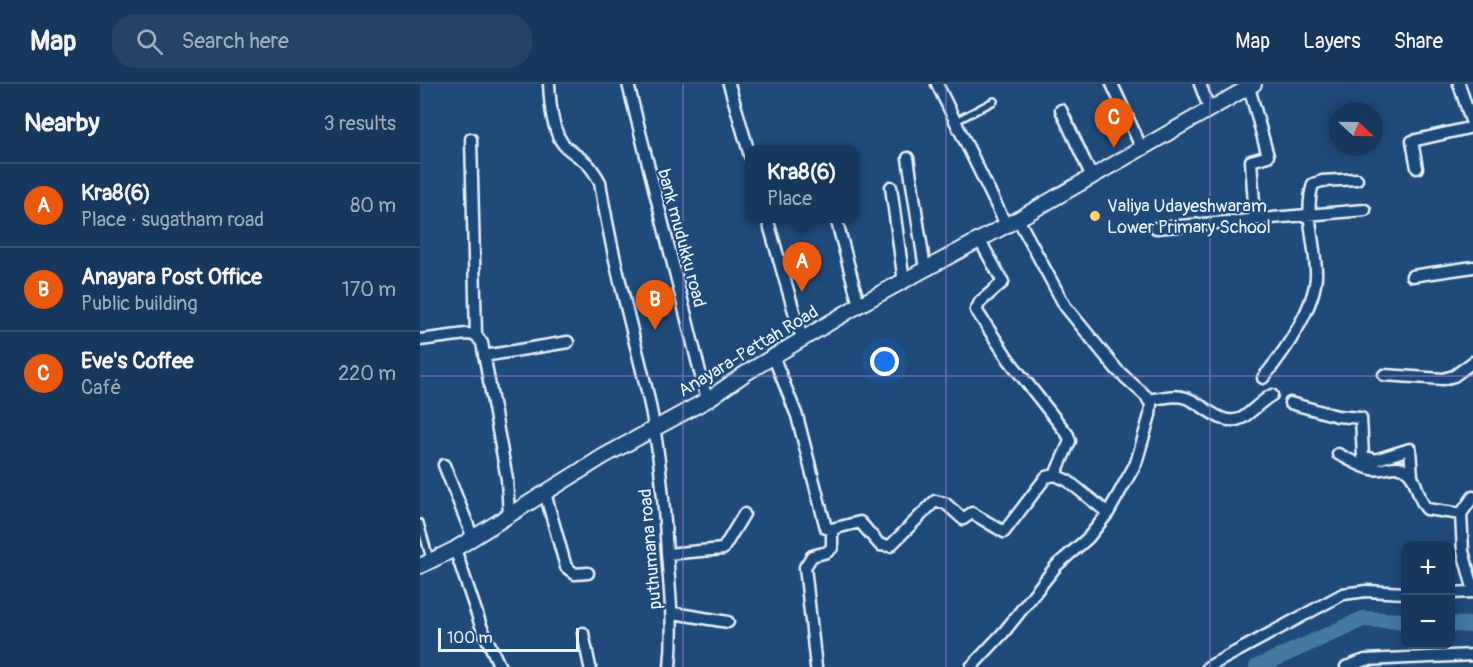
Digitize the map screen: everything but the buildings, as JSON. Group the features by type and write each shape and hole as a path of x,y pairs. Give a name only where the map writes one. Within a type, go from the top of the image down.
{"main road":[{"name":"Anayara-Pettah Road","path":"425,564 455,549 653,428 707,400 860,305 1142,149 1251,85"}],"street":[{"name":"puthumana road","path":"549,84 560,138 566,148 588,162 600,182 630,332 647,392 660,471 673,613 670,667"},
{"name":"bank mudukku road","path":"628,84 707,400"},
{"path":"729,84 747,145"},
{"path":"937,84 955,122 1012,222 1065,306 1117,370 1148,400 1150,415 1137,463 1108,513 1088,538 1057,566 1004,632 971,667"},
{"path":"1112,84 1142,149"},
{"path":"1200,84 1209,108"},
{"path":"1417,168 1412,141 1473,128 1459,84"},
{"path":"1251,85 1268,156 1251,161 1255,218"},
{"path":"1061,110 1092,177"},
{"path":"471,140 476,336"},
{"path":"908,158 925,269"},
{"path":"1263,378 1292,336 1310,302 1317,275 1308,214 1309,197 1313,184 1322,181 1357,179"},
{"path":"891,187 904,282"},
{"path":"1156,228 1365,210"},
{"path":"768,223 802,339"},
{"path":"837,223 860,305"},
{"path":"774,358 797,416 823,524 826,528 832,529 860,522 880,545 890,546 935,501 945,503 963,519 972,513 978,514 1004,532 1011,527 1046,477 1055,474 1070,441 1068,435 1009,360 976,310 980,302 1003,282 980,239"},
{"path":"1413,276 1473,267"},
{"path":"420,340 466,334 476,336 482,343 507,479 509,516"},
{"path":"484,356 568,342"},
{"path":"1384,375 1443,379 1454,376 1473,362"},
{"path":"1148,400 1170,396 1186,398 1204,410 1232,420 1242,418 1272,395"},
{"path":"1290,404 1337,416 1361,418 1364,456 1374,460 1410,449 1412,476 1427,509 1461,514"},
{"path":"1338,454 1377,470 1397,466 1412,476"},
{"path":"444,465 473,538"},
{"path":"1055,474 1108,513"},
{"path":"545,493 566,567 575,574 588,573"},
{"path":"1455,592 1473,590 1463,551 1461,514 1473,497"},
{"path":"668,554 723,549 744,514"},
{"path":"816,667 805,567 812,556 827,552 832,548 832,529"},
{"path":"455,549 481,626 501,667"},
{"path":"1208,667 1343,594 1366,591 1401,593"},
{"path":"673,613 728,622"},
{"path":"583,633 590,667"},
{"path":"1346,667 1365,660 1473,655"}],"lane":[{"path":"955,122 994,100"},
{"path":"420,523 425,564"}],"waterway":[{"path":"1257,667 1363,619 1401,621"},
{"path":"1455,624 1473,625"}],"place":[{"name":"Eve's Coffee","path":"1114,148"},
{"name":"Valiya Udayeshwaram Lower Primary School","path":"1095,216"},
{"name":"Kra8(6)","path":"802,292"},
{"name":"Anayara Post Office","path":"655,330"}]}
